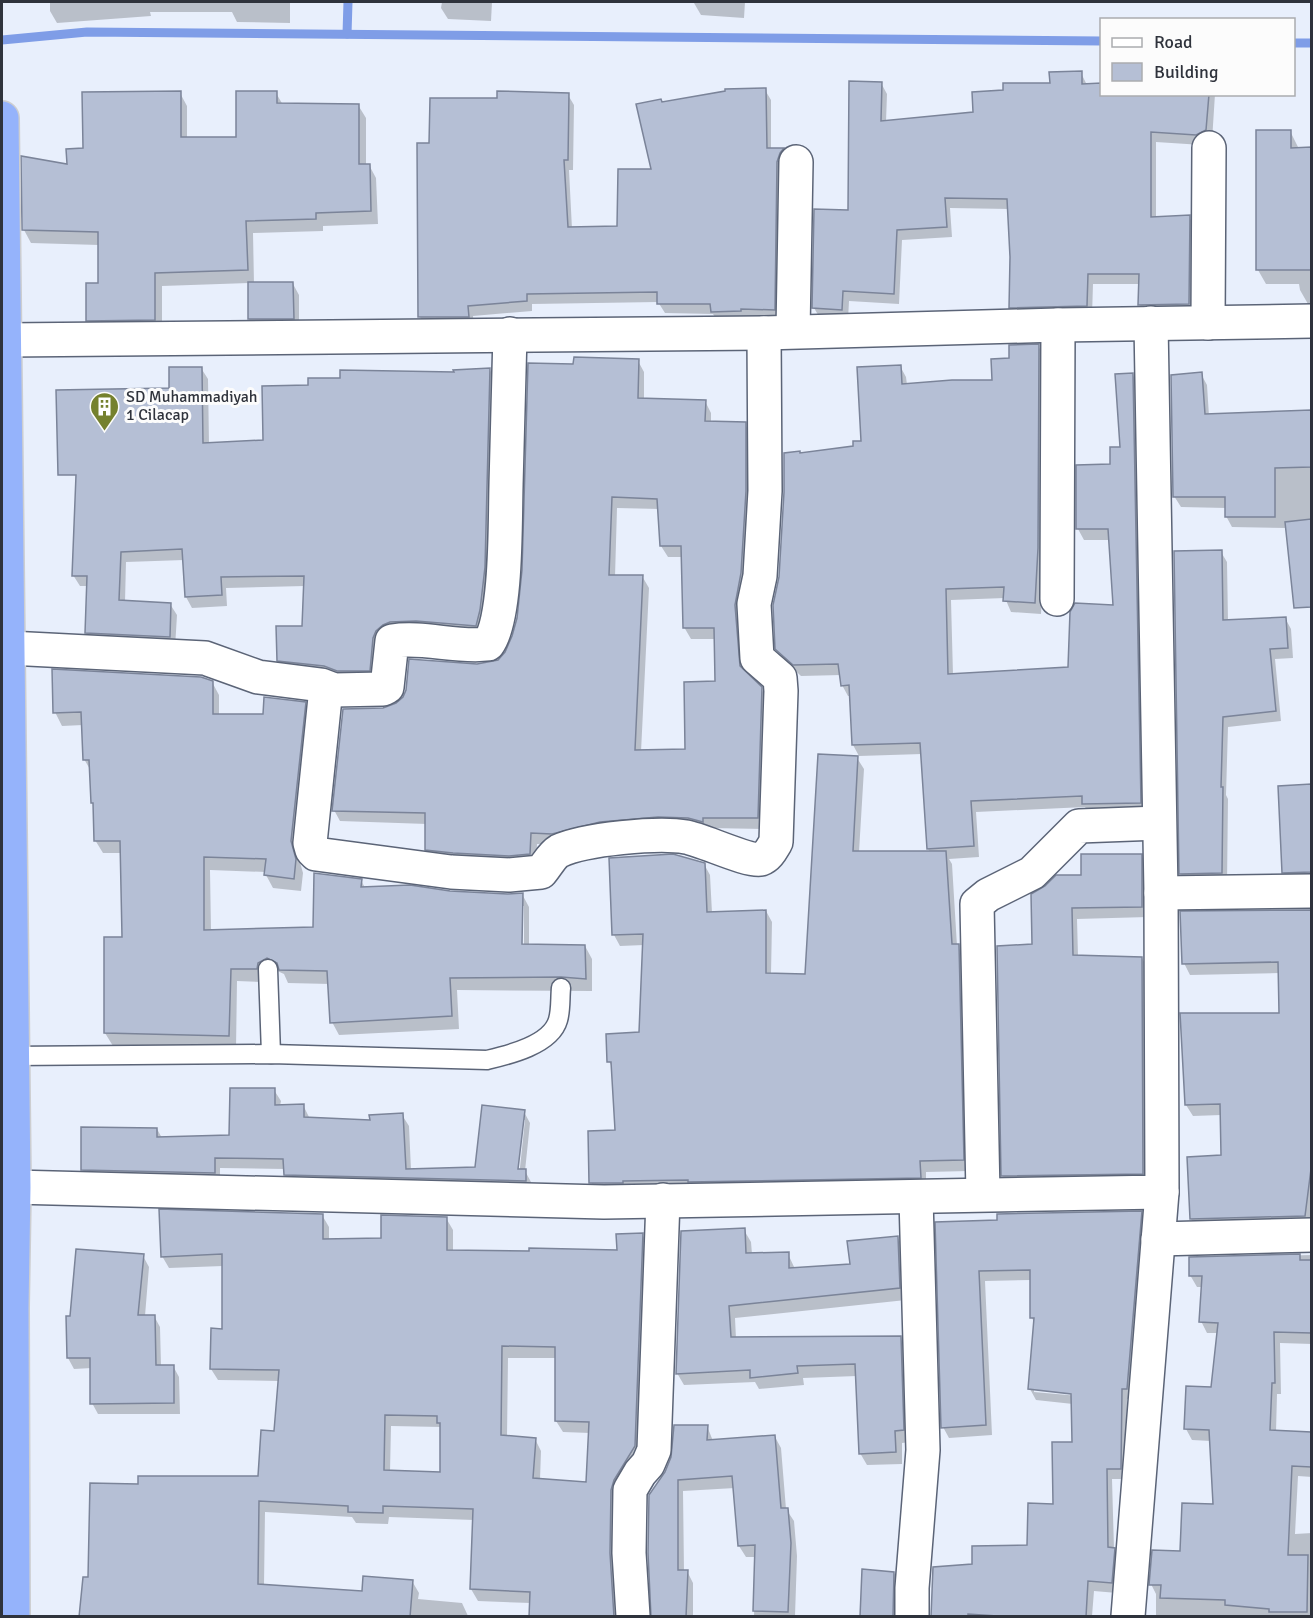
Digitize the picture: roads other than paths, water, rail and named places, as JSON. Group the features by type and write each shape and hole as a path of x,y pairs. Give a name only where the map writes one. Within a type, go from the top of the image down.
{"highway":[{"path":"2,118 9,648 5,681 6,1056 14,1187 7,1306 13,1617"}],"street":[{"path":"1208,323 1209,148"},
{"path":"326,688 310,843 316,854 451,872 509,875 542,872 556,852 572,846 602,840 649,836 685,837 747,858 760,859 769,854 776,842 781,691 780,678 757,658 754,604 760,576 778,332 796,162"},
{"path":"4,340 778,332 1311,321"},
{"path":"1128,1617 1162,1192 1161,893 1151,323"},
{"path":"1057,599 1058,325"},
{"path":"9,648 205,658 258,677 321,685 334,690 368,690 387,687 392,641 434,640 458,645 488,644 494,637 500,606 504,553 510,334"},
{"path":"983,1194 977,904 988,895 1032,873 1079,826 1160,823"},
{"path":"1161,893 1311,891"},
{"path":"14,1187 604,1202 1162,1192"},
{"path":"912,1617 912,1588 923,1450 916,1197"},
{"path":"633,1617 629,1553 630,1491 639,1473 648,1464 654,1450 657,1430 663,1200"},
{"path":"1158,1239 1311,1235"}],"lane":[{"path":"268,969 271,1053"},
{"path":"6,1056 271,1053 487,1060 514,1053 546,1036 558,1022 561,988"}],"waterway":[{"path":"347,34 348,2"},
{"path":"2,40 87,32 1100,41"},
{"path":"1295,43 1312,43"}],"place":[{"name":"SD Muhammadiyah 1 Cilacap","path":"105,432"}]}
